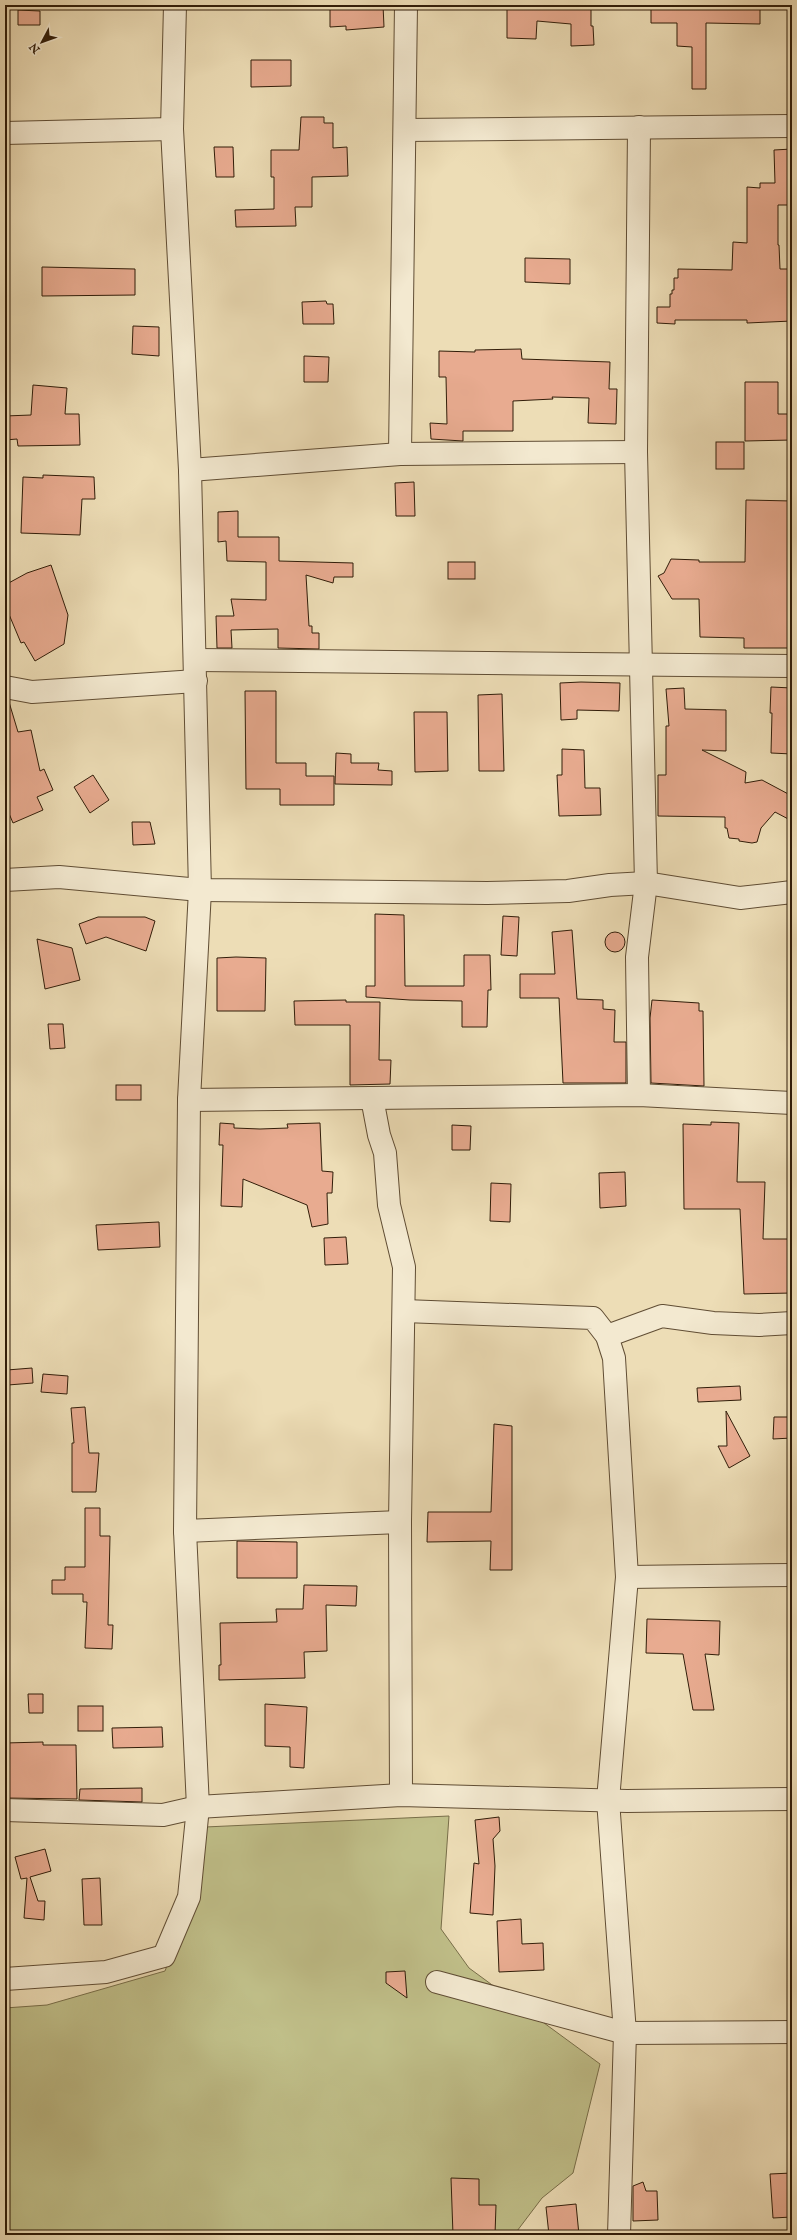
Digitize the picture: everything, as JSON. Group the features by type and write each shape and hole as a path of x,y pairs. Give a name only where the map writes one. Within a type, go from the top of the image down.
{"street":[{"path":"5,1980 106,1972 164,1956 188,1896 198,1807 185,1531 188,1100 200,890 190,470 172,129 175,5"},
{"path":"400,454 406,5"},
{"path":"405,130 639,126 792,126"},
{"path":"639,126 636,452 646,883 637,957 639,1095"},
{"path":"5,133 172,129"},
{"path":"190,470 400,454 636,452"},
{"path":"195,660 792,666"},
{"path":"5,686 32,692 196,681"},
{"path":"5,880 59,876 200,890 487,893 568,891 610,885 646,883 735,897 792,892"},
{"path":"188,1100 639,1095 792,1103"},
{"path":"372,1098 379,1136 385,1153 389,1205 404,1267 400,1522 401,1795"},
{"path":"404,1311 582,1316 593,1318 607,1336 614,1358 627,1578 608,1800 625,2033 619,2235"},
{"path":"607,1336 662,1316 713,1323 759,1325 792,1323"},
{"path":"185,1531 400,1522"},
{"path":"627,1578 792,1575"},
{"path":"5,1810 163,1815 198,1807 401,1795 608,1800 792,1799"},
{"path":"437,1982 625,2033 792,2032"}],"shaded area":[{"path":"449,1816 441,1929 469,1968 600,2064 573,2173 542,2198 514,2235 5,2235 5,2008 47,2005 165,1971 195,1892 205,1827"}],"building":[{"path":"330,5 383,5 384,27 346,30 346,26 330,27"},
{"path":"512,5 591,5 591,26 593,26 594,45 571,46 571,24 537,21 536,39 507,38 507,6 512,7"},
{"path":"651,5 760,5 760,24 706,23 706,89 692,89 692,47 677,46 677,23 651,23"},
{"path":"18,10 40,11 40,25 18,25"},
{"path":"251,60 291,60 291,86 251,87"},
{"path":"301,117 324,117 324,123 333,123 333,148 347,147 348,176 312,177 312,207 295,207 296,226 236,227 235,210 274,209 274,177 271,177 271,150 299,150"},
{"path":"214,147 233,147 234,177 216,177"},
{"path":"792,149 792,205 778,205 778,245 780,269 792,269 792,321 747,323 747,320 675,320 675,324 657,323 657,307 670,307 670,294 672,294 672,290 674,290 674,278 678,278 678,269 732,270 733,242 747,243 747,187 760,188 760,183 775,183 774,150"},
{"path":"525,258 570,259 570,284 525,282"},
{"path":"42,267 135,269 135,295 42,296"},
{"path":"326,301 327,304 333,304 334,324 303,324 302,302"},
{"path":"133,326 159,327 159,356 132,354"},
{"path":"521,349 522,359 610,362 609,389 617,389 616,424 588,423 589,398 552,397 553,399 513,401 513,431 463,431 463,441 431,439 430,423 447,424 446,377 439,377 439,351 475,352 475,350"},
{"path":"304,356 329,357 328,382 304,382"},
{"path":"745,382 778,382 778,414 792,414 792,440 745,441"},
{"path":"33,385 67,388 65,414 79,414 80,445 18,446 17,439 5,440 5,416 31,415"},
{"path":"716,442 744,442 744,469 716,469"},
{"path":"43,475 94,477 95,499 82,499 80,535 21,533 23,477 43,478"},
{"path":"414,482 415,516 396,516 395,483"},
{"path":"746,500 792,501 792,648 744,648 744,638 700,637 699,599 672,599 658,576 664,573 671,559 699,560 699,562 745,562"},
{"path":"238,511 238,537 279,537 279,561 353,563 353,577 334,577 333,583 306,575 309,626 312,626 312,633 319,633 319,649 278,648 278,629 231,630 232,648 217,648 216,616 234,616 231,599 266,600 266,562 227,561 226,541 218,542 218,512"},
{"path":"448,562 475,562 475,579 448,579"},
{"path":"51,565 68,615 64,644 35,661 24,642 21,643 8,612 5,613 5,585 27,573"},
{"path":"560,683 620,683 619,711 577,710 577,719 561,720"},
{"path":"771,687 792,688 792,754 771,753"},
{"path":"684,688 685,709 726,710 726,751 702,750 746,772 745,783 762,780 792,796 792,821 775,812 761,828 757,842 752,843 729,838 727,828 725,828 725,817 658,816 658,775 666,775 666,726 669,726 666,689"},
{"path":"245,691 276,691 276,763 306,763 306,776 334,776 334,805 280,805 280,789 246,789"},
{"path":"502,694 504,771 479,771 478,695"},
{"path":"9,702 18,732 31,730 40,771 44,769 53,790 37,797 43,810 13,823 5,804 5,703"},
{"path":"414,712 447,712 448,771 415,772"},
{"path":"562,749 584,750 585,788 600,788 601,815 559,816 557,775 562,775"},
{"path":"336,753 351,754 351,763 379,763 378,770 392,771 392,785 335,784"},
{"path":"93,775 109,800 90,813 74,787"},
{"path":"132,822 150,822 155,844 133,845"},
{"path":"375,914 404,915 405,986 464,986 464,955 490,955 491,990 488,990 487,1027 462,1027 462,1001 366,997 366,986 375,986"},
{"path":"503,916 519,917 517,956 501,955"},
{"path":"98,917 145,917 155,921 146,951 106,937 86,944 79,924"},
{"path":"572,930 577,999 603,1000 603,1009 615,1010 614,1042 626,1042 626,1083 563,1083 559,998 520,998 520,974 555,974 552,932"},
{"path":"615,932 622,935 625,942 622,949 615,952 608,949 605,942 608,935"},
{"path":"37,939 72,948 80,980 45,989"},
{"path":"217,958 266,958 265,1011 217,1011"},
{"path":"346,1000 346,1002 380,1002 379,1060 391,1060 390,1084 350,1085 350,1025 295,1025 294,1001"},
{"path":"652,1000 699,1003 699,1011 703,1011 704,1086 651,1083 650,1018"},
{"path":"48,1024 63,1024 65,1048 50,1049"},
{"path":"116,1085 141,1085 141,1100 116,1100"},
{"path":"711,1122 739,1123 737,1182 765,1182 763,1239 792,1239 792,1293 744,1294 740,1209 684,1209 683,1124 711,1125"},
{"path":"220,1123 234,1124 234,1128 260,1129 288,1128 287,1124 320,1123 322,1171 333,1172 332,1193 327,1193 328,1224 312,1227 307,1205 243,1179 242,1207 221,1206 223,1145 219,1145"},
{"path":"452,1125 471,1126 470,1150 452,1150"},
{"path":"625,1172 626,1206 600,1208 599,1173"},
{"path":"491,1183 511,1184 510,1222 490,1221"},
{"path":"159,1222 160,1247 98,1250 96,1225"},
{"path":"346,1237 348,1264 325,1265 324,1238"},
{"path":"32,1368 33,1383 8,1385 7,1370"},
{"path":"43,1374 68,1376 67,1394 41,1392"},
{"path":"740,1386 741,1400 698,1402 697,1388"},
{"path":"85,1407 89,1453 99,1453 96,1492 72,1492 72,1443 74,1443 71,1408"},
{"path":"726,1411 750,1456 729,1468 718,1446 727,1446"},
{"path":"774,1417 792,1417 792,1438 773,1439"},
{"path":"494,1424 512,1426 512,1570 490,1570 491,1541 427,1542 428,1512 491,1512"},
{"path":"85,1508 100,1508 100,1536 110,1536 108,1625 113,1625 112,1649 85,1648 87,1602 83,1602 83,1594 52,1594 52,1580 65,1580 65,1567 85,1567"},
{"path":"237,1541 297,1542 297,1578 237,1578"},
{"path":"304,1585 357,1586 356,1606 326,1605 327,1651 304,1652 305,1678 219,1680 219,1665 221,1665 220,1623 277,1622 276,1609 303,1609"},
{"path":"647,1619 720,1621 719,1655 705,1654 714,1710 693,1710 683,1654 646,1653"},
{"path":"28,1694 43,1694 43,1713 29,1713"},
{"path":"265,1704 307,1707 304,1768 290,1767 290,1747 265,1746"},
{"path":"78,1706 103,1706 103,1731 78,1731"},
{"path":"162,1727 163,1747 113,1748 112,1728"},
{"path":"43,1742 43,1745 76,1745 77,1799 5,1798 5,1743"},
{"path":"142,1788 142,1802 79,1800 80,1789"},
{"path":"499,1817 500,1831 493,1839 495,1866 493,1915 470,1913 474,1863 479,1864 475,1820"},
{"path":"45,1849 51,1871 30,1877 38,1901 45,1901 44,1920 24,1918 27,1878 21,1879 15,1857"},
{"path":"100,1878 102,1925 84,1925 82,1879"},
{"path":"521,1919 522,1944 543,1943 544,1970 499,1972 497,1921"},
{"path":"405,1971 407,1998 386,1983 386,1972"},
{"path":"792,2173 792,2217 773,2218 770,2174"},
{"path":"451,2178 479,2179 479,2205 496,2205 495,2235 453,2235"},
{"path":"643,2182 646,2191 657,2191 658,2220 633,2221 633,2186"},
{"path":"576,2204 579,2235 549,2235 546,2207"}]}
